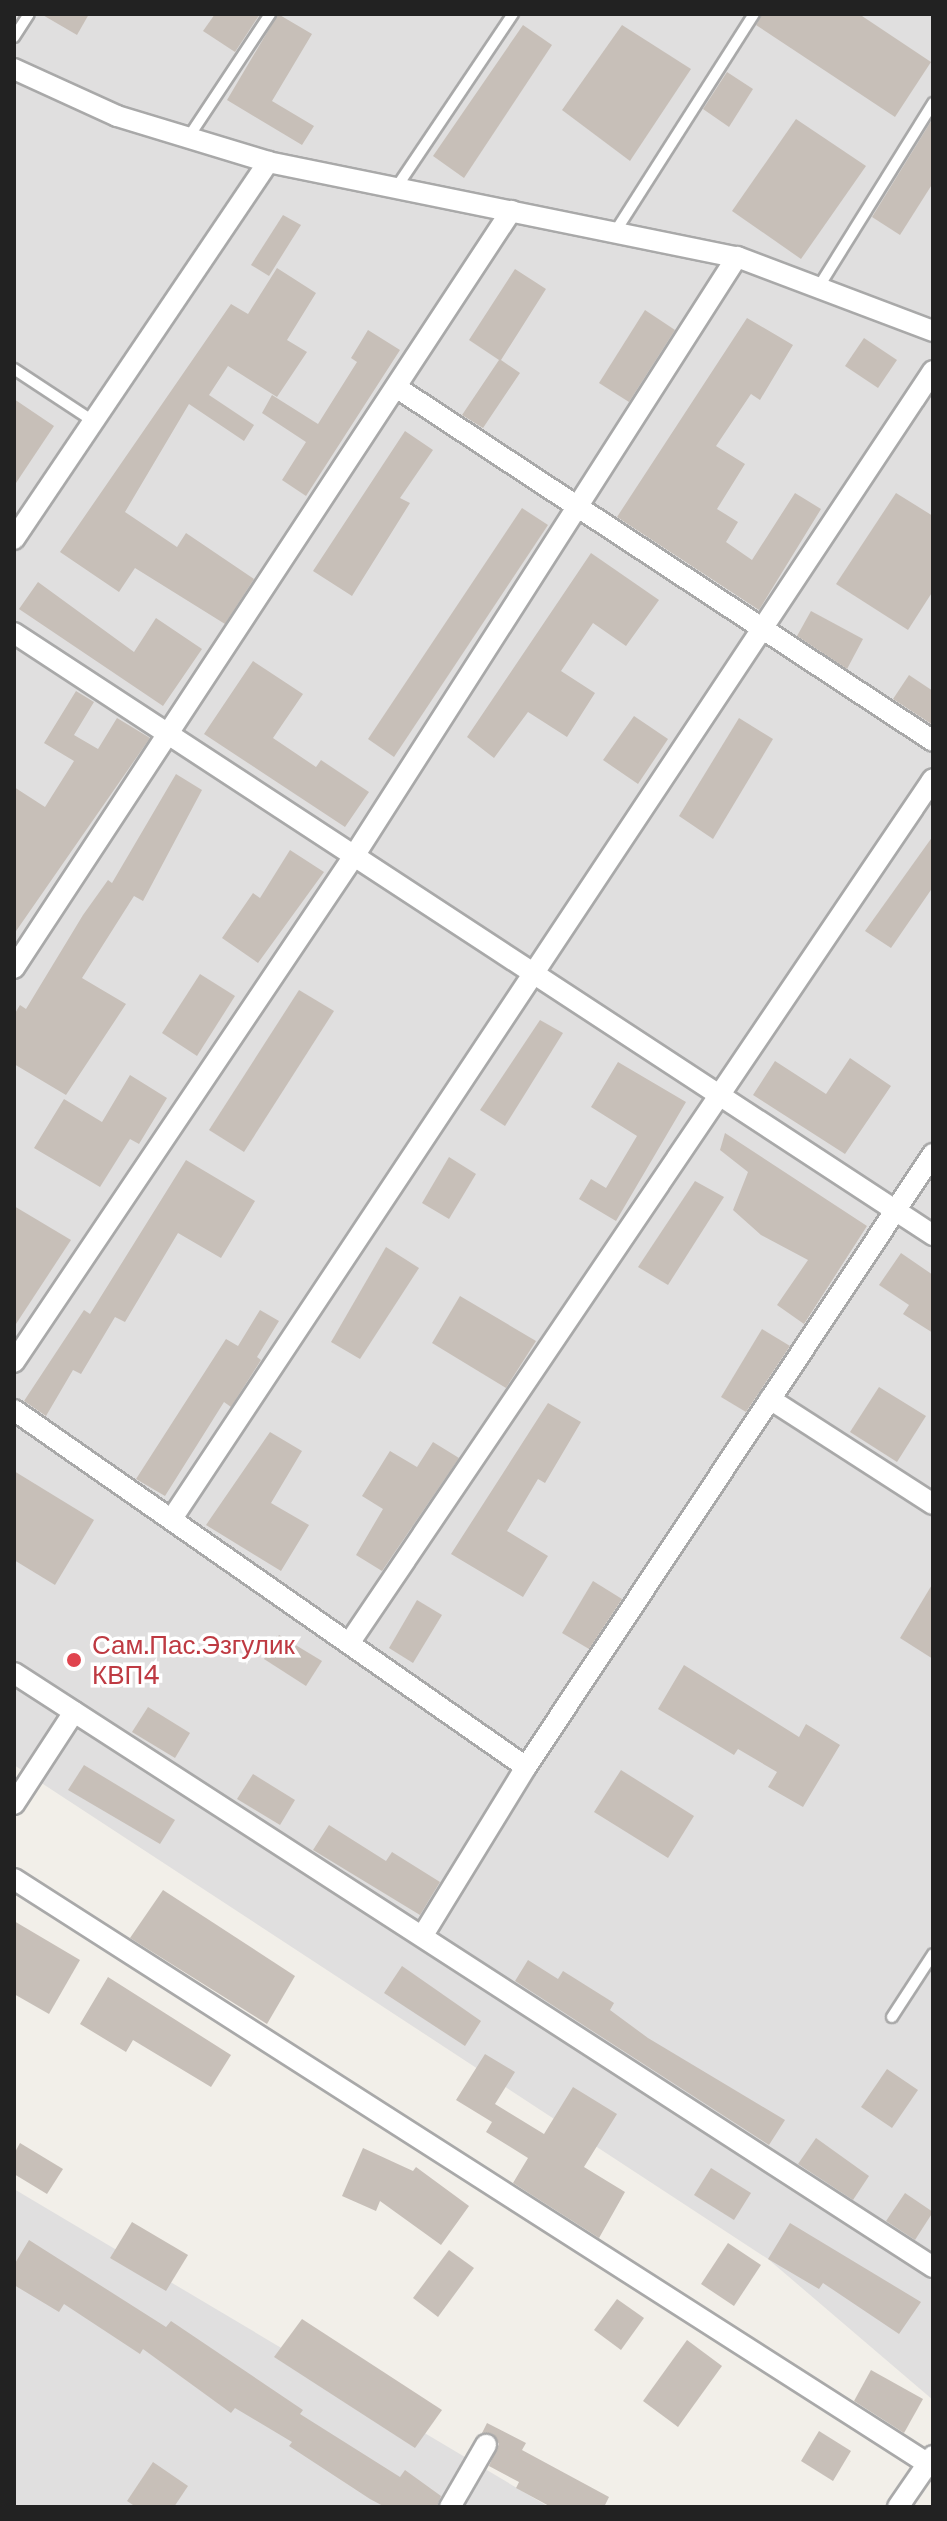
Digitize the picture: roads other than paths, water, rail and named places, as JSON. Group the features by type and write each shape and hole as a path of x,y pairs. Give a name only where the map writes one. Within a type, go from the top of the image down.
{"street":[{"path":"14,69 117,116 268,162 737,257 933,331"},
{"path":"14,539 268,162"},
{"path":"14,968 511,211"},
{"path":"14,1362 354,856 737,257"},
{"path":"173,1517 933,371"},
{"path":"396,387 765,626 933,741"},
{"path":"14,633 933,1235"},
{"path":"350,1642 717,1094 933,779"},
{"path":"423,1935 526,1767 933,1154"},
{"path":"770,1399 933,1504"},
{"path":"14,1410 173,1517 526,1767"},
{"path":"14,1673 933,2267"},
{"path":"14,1804 74,1712"},
{"path":"14,1879 931,2462 898,2507"},
{"path":"450,2507 486,2445"}],"lane":[{"path":"14,37 29,14"},
{"path":"188,138 270,14"},
{"path":"396,188 513,14"},
{"path":"615,232 754,14"},
{"path":"818,288 933,103"},
{"path":"14,369 93,421"},
{"path":"892,2017 933,1954"}],"place":[{"name":"Сам.Пас.Эзгулик КВП4","path":"74,1660"}]}
